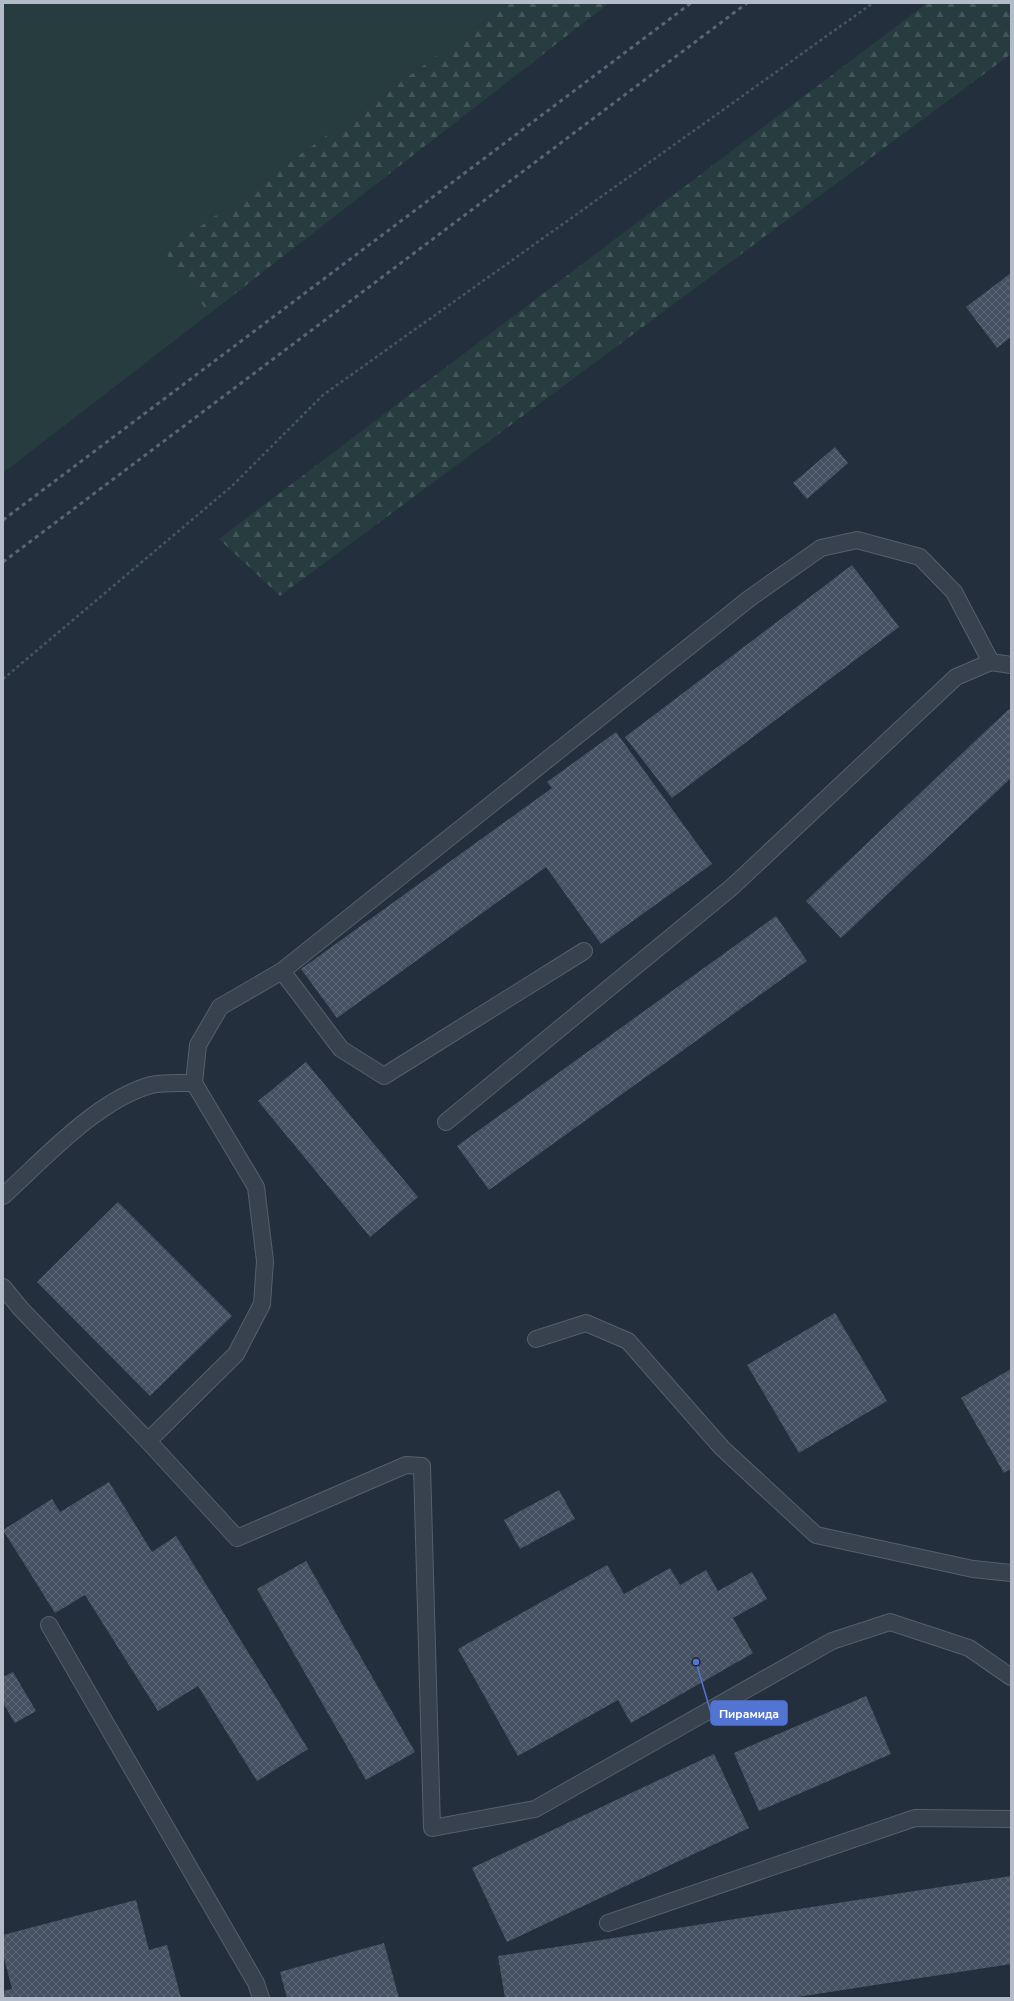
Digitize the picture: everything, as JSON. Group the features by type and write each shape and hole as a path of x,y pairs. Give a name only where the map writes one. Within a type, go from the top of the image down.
{"lane":[{"path":"148,1441 236,1354 262,1304 266,1261 256,1186 194,1083 198,1045 220,1007 282,970 750,598 820,548 857,540 920,556 954,592 992,662"},
{"path":"446,1122 732,887 956,677 992,662 1011,664"},
{"path":"282,970 341,1049 384,1076 584,951"},
{"path":"3,1196 93,1114 118,1099 152,1085 194,1083"},
{"path":"3,1287 21,1309 148,1441 237,1538 406,1465 422,1466 432,1828 535,1809 832,1641 890,1622 969,1648 1011,1677"},
{"path":"536,1339 586,1322 628,1341 722,1448 816,1535 973,1569 1011,1573"},
{"path":"49,1625 256,1983 261,1998"},
{"path":"608,1923 916,1818 1011,1819"}],"path":[{"path":"3,679 232,486 323,395 873,3"}],"green space":[{"path":"3,3 510,3 166,252 209,314 3,473"},
{"path":"510,3 609,3 209,314 165,252"},
{"path":"927,3 1011,3 1011,54 280,596 219,539"}],"building":[{"path":"1011,273 1011,337 997,348 966,307"},
{"path":"835,447 848,463 807,499 793,483"},
{"path":"852,565 899,627 672,798 625,737"},
{"path":"1009,709 1011,711 1011,778 841,938 806,901"},
{"path":"616,732 712,864 601,944 546,867 337,1018 301,969 552,788 547,782"},
{"path":"776,916 807,961 489,1190 457,1146"},
{"path":"306,1062 418,1197 370,1237 258,1101"},
{"path":"118,1202 232,1316 150,1396 37,1282"},
{"path":"835,1313 887,1401 799,1453 747,1365"},
{"path":"1011,1369 1011,1469 1004,1473 961,1398"},
{"path":"109,1482 152,1552 176,1536 308,1749 257,1781 198,1686 158,1711 85,1595 55,1613 3,1530 52,1499 60,1512"},
{"path":"559,1490 575,1519 520,1549 504,1520"},
{"path":"306,1561 415,1752 366,1780 257,1589"},
{"path":"607,1565 624,1594 670,1568 680,1585 706,1570 718,1591 752,1572 767,1599 733,1618 753,1653 631,1723 618,1700 518,1756 458,1649"},
{"path":"13,1672 36,1711 15,1723 3,1703 3,1677"},
{"path":"866,1696 891,1754 759,1811 734,1753"},
{"path":"714,1754 749,1828 507,1942 472,1868"},
{"path":"1011,1876 1011,1964 791,1998 505,1998 498,1956"},
{"path":"136,1900 149,1950 167,1945 181,1998 3,1998 3,1991 12,1989 3,1954 3,1935"},
{"path":"384,1943 399,1998 287,1998 280,1972"}],"railway":[{"path":"3,520 691,3"},
{"path":"3,562 747,3"}],"place":[{"name":"Пирамида","path":"696,1662"}]}
